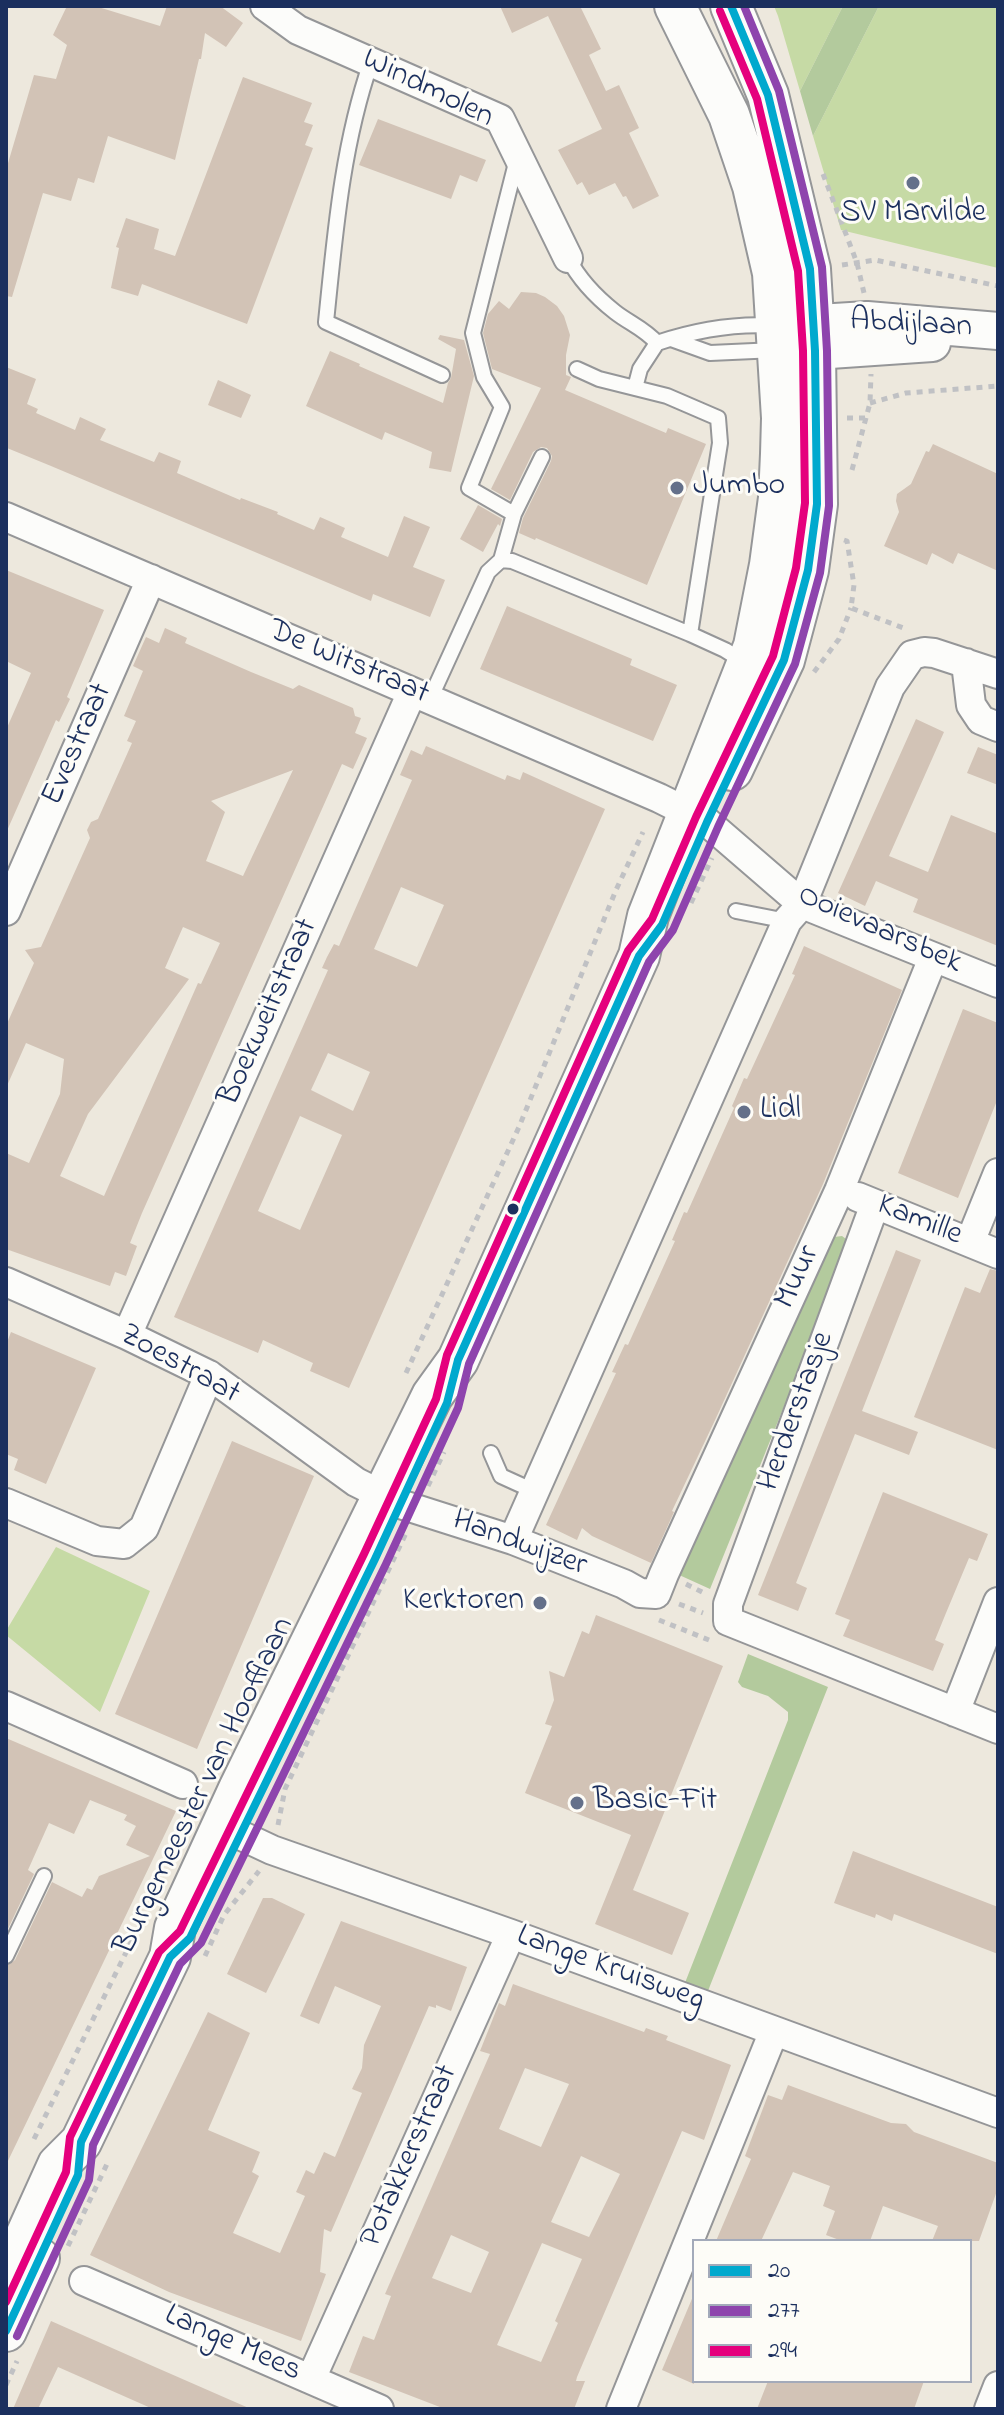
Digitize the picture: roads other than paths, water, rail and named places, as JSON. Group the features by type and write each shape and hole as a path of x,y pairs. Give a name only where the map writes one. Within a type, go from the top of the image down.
{"main road":[{"name":"Burgemeester van Hoofflaan","path":"675,6 729,115 753,186 773,273 795,337 817,504 808,570 784,660 685,810"},
{"name":"Burgemeester van Hoofflaan","path":"6,2331 16,2263 58,2165 81,2142 170,1957 175,1928 231,1831 239,1789 391,1500 432,1396 458,1360 600,1047 639,956 648,916 685,810 747,664 757,633 779,498 782,418 810,269 768,95 731,6"}],"street":[{"name":"Windmolen","path":"265,6 298,30 500,119 568,258"},
{"name":"Abdijlaan","path":"795,337 916,345 998,334"},
{"name":"De Witstraat","path":"6,517 685,810"},
{"name":"Evestraat","path":"6,911 151,579"},
{"path":"513,1540 795,912 890,687 918,653 966,663 998,674"},
{"path":"966,663 971,705 981,720 998,727"},
{"name":"Boekweitstraat","path":"127,1335 421,695"},
{"name":"Ooievaarsbek","path":"685,810 795,912 998,983"},
{"name":"Muur","path":"653,1587 839,1191 933,958"},
{"path":"970,1242 998,1173"},
{"name":"Kamille","path":"839,1191 998,1254"},
{"name":"Herderstasje","path":"875,1204 736,1619 955,1712"},
{"name":"Zoestraat","path":"6,1282 209,1375 356,1482 391,1500"},
{"path":"6,1503 97,1541 124,1544 144,1528 209,1375"},
{"name":"Handwijzer","path":"391,1500 513,1540 624,1584 653,1587"},
{"path":"998,1602 955,1712 998,1729"},
{"path":"6,1706 183,1784"},
{"name":"Lange Kruisweg","path":"231,1831 272,1850 511,1934 998,2113"},
{"name":"Potakkerstraat","path":"311,2379 511,1934"},
{"path":"621,2409 774,2031"},
{"name":"Lange Mees","path":"84,2281 379,2409"},
{"path":"989,2409 998,2386"}],"lane":[{"path":"371,62 350,130 326,322 442,375"},
{"path":"514,514 469,488 502,407 484,377 473,333 518,154"},
{"path":"568,258 577,274 616,313 664,341 710,353 795,337"},
{"path":"635,388 640,369 664,341 709,329 736,326 795,337"},
{"path":"577,369 599,379 667,396 718,418 720,443 690,634"},
{"path":"421,695 488,572 501,560 514,514 542,457"},
{"path":"501,560 512,561 690,634 747,664"},
{"path":"736,911 795,912"},
{"path":"491,1453 501,1476 534,1491"},
{"path":"6,1956 44,1876"}],"place":[{"name":"SV Marvilde","path":"913,183"},
{"name":"Jumbo","path":"677,488"},
{"name":"Lidl","path":"744,1112"},
{"name":"Kerktoren","path":"540,1603"},
{"name":"Basic-Fit","path":"577,1803"}]}
